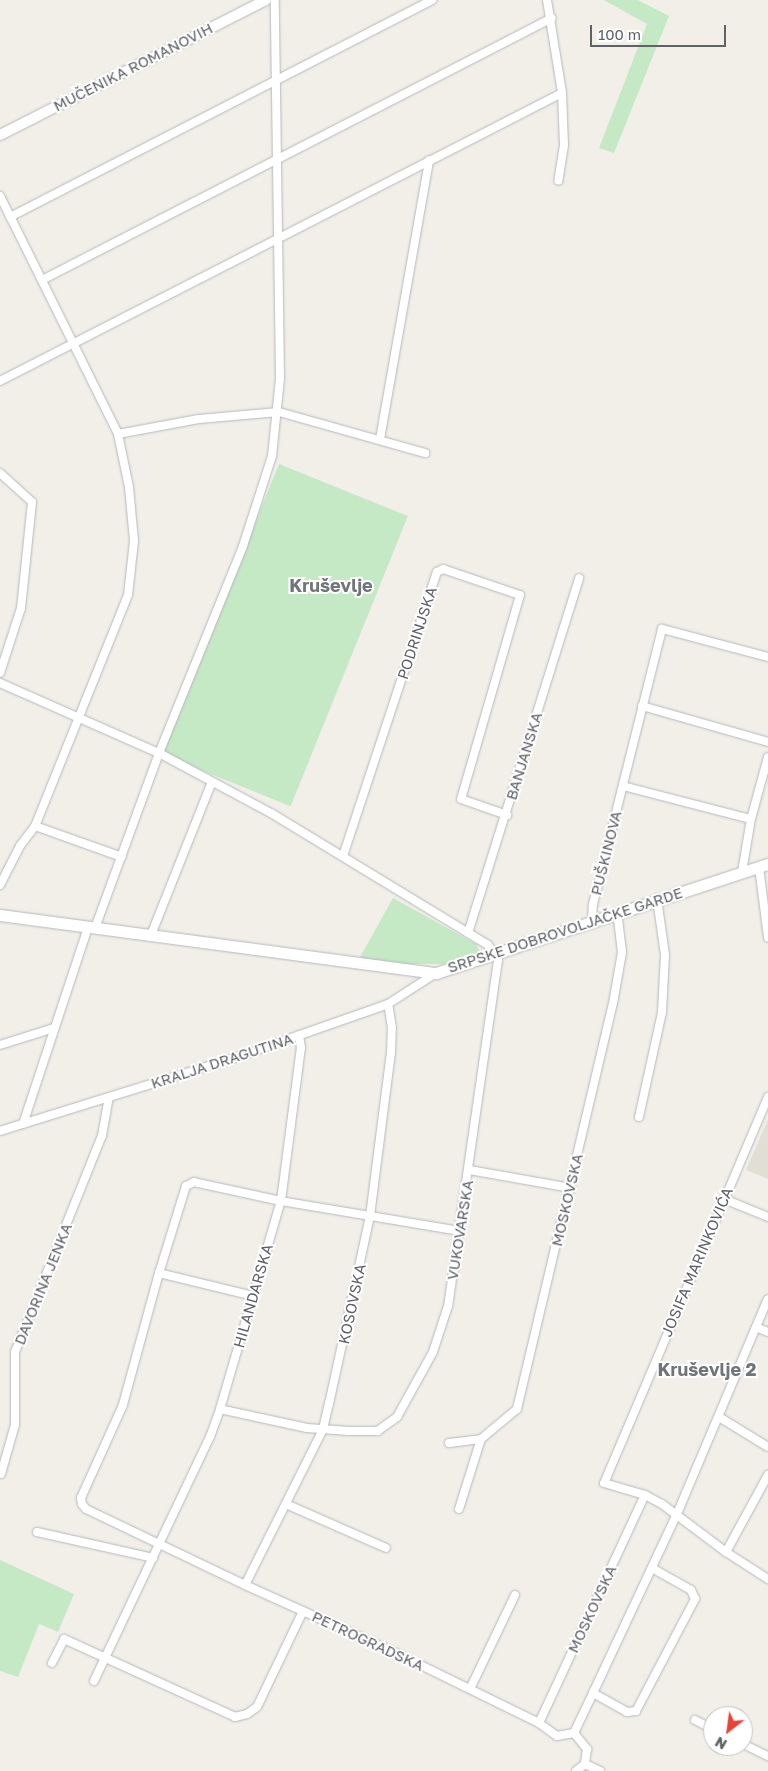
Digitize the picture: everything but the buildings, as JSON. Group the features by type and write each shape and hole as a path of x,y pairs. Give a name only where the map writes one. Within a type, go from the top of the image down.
{"main road":[{"name":"SRPSKE DOBROVOLJAČKE GARDE","path":"0,915 436,973 763,866"}],"street":[{"name":"MUČENIKA ROMANOVIH","path":"0,135 266,0"},
{"path":"23,1124 54,1028 92,928 122,857 159,753 264,488 279,412 279,236 275,0"},
{"path":"10,217 276,83 433,0"},
{"path":"547,0 552,18 562,93 564,145 558,181"},
{"path":"42,280 552,18"},
{"path":"0,382 279,236 562,93"},
{"path":"380,439 428,160"},
{"path":"0,196 118,434 129,487 134,541 128,595 35,826 20,846 0,885"},
{"path":"118,434 199,419 279,412 425,453"},
{"path":"0,473 32,502 22,608 0,673"},
{"name":"PODRINJSKA","path":"343,856 437,572 443,569 520,595 461,799 507,815"},
{"name":"BANJANSKA","path":"468,933 507,815 579,578"},
{"name":"PUŠKINOVA","path":"592,921 593,904 662,629 768,658"},
{"path":"0,683 80,716 159,753 212,784 270,813 488,944 495,953"},
{"path":"642,706 768,742"},
{"path":"742,872 751,819 768,757"},
{"path":"151,935 212,784"},
{"path":"623,786 751,819"},
{"path":"35,826 122,857"},
{"path":"763,866 768,937"},
{"path":"639,1117 662,1012 665,955 657,900"},
{"name":"MOSKOVSKA","path":"481,1439 517,1409 570,1188 620,964 622,938 617,913"},
{"name":"VUKOVARSKA","path":"220,1409 323,1429 378,1431 397,1417 433,1352 448,1306 494,1001 498,960 495,953"},
{"name":"KRALJA DRAGUTINA","path":"0,1131 109,1098 388,1004 436,973"},
{"name":"KOSOVSKA","path":"245,1585 323,1429 370,1216 391,1054 392,1028 388,1004"},
{"path":"0,1045 54,1028"},
{"name":"HILANDARSKA","path":"94,1681 153,1558 220,1409 281,1201 301,1048 300,1035"},
{"name":"JOSIFA MARINKOVIĆA","path":"645,1495 604,1483 768,1097"},
{"name":"DAVORINA JENKA","path":"1,1474 15,1425 16,1352 99,1144 109,1098"},
{"path":"469,1170 570,1188"},
{"name":"PETROGRADSKA","path":"460,1231 281,1201 194,1182 186,1186 158,1273 123,1405 81,1498 86,1509 470,1689 539,1723 557,1736 574,1733"},
{"path":"724,1199 768,1217"},
{"path":"158,1273 252,1296"},
{"path":"576,1771 585,1764 587,1749 574,1733 678,1514 768,1299"},
{"path":"756,1327 768,1332"},
{"path":"719,1417 768,1447"},
{"path":"449,1443 481,1439 459,1509"},
{"path":"726,1552 768,1475"},
{"path":"645,1495 678,1514 726,1552 768,1579"},
{"name":"MOSKOVSKA","path":"539,1723 645,1495"},
{"path":"286,1504 386,1548"},
{"path":"37,1532 153,1558"},
{"path":"593,1693 627,1712 636,1710 695,1599 690,1590 652,1568"},
{"path":"470,1689 515,1595"},
{"path":"52,1663 64,1639 235,1717 247,1714 257,1707 303,1611"},
{"path":"695,1720 703,1724"},
{"path":"753,1749 768,1756"},
{"path":"585,1764 600,1771"}],"shaded area":[{"path":"768,1119 768,1179 746,1170"}],"green space":[{"path":"604,0 638,0 669,16 614,153 599,148 647,24"},
{"path":"279,464 408,516 291,806 162,754"},
{"path":"393,898 476,944 480,952 443,964 398,964 359,959"},
{"path":"0,1560 74,1594 58,1632 39,1624 18,1677 0,1671"}],"district":[{"name":"Kruševlje","path":"331,585"},
{"name":"Kruševlje 2","path":"707,1369"}]}
